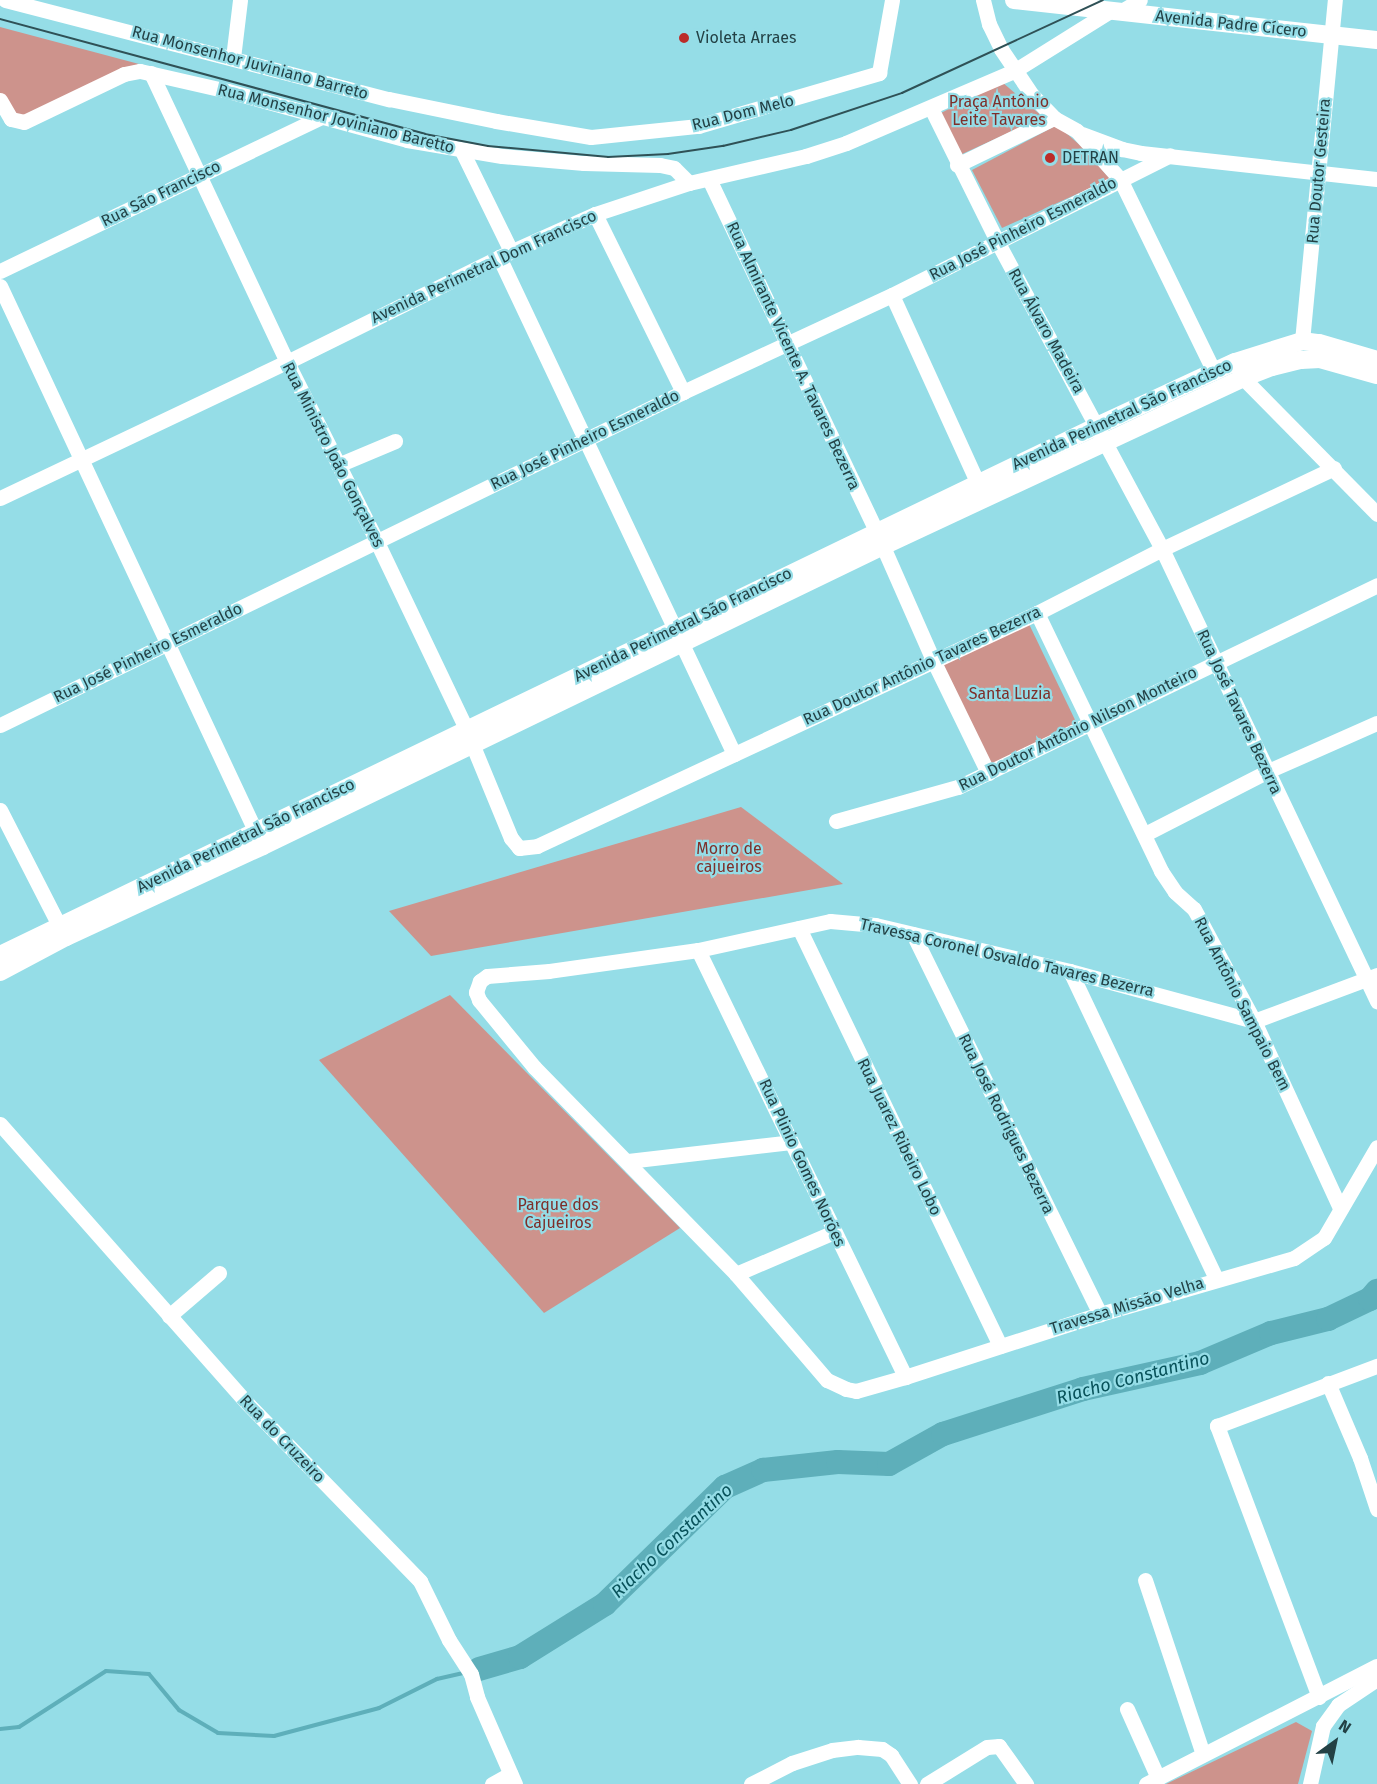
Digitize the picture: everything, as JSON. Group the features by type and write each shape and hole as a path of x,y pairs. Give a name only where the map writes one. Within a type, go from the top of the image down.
{"main road":[{"name":"Avenida Padre Cícero","path":"1014,0 1377,39"},
{"name":"Avenida Perimetral São Francisco","path":"0,955 63,932 880,540 1106,443 1239,370 1302,341 1377,369"},
{"name":"Avenida Perimetral São Francisco","path":"880,540 978,484 1214,372 1272,367 1302,360 1320,359 1377,369"},
{"name":"Avenida Perimetral São Francisco","path":"0,972 63,932"}],"street":[{"name":"Rua Monsenhor Juviniano Barreto","path":"5,0 58,6 233,58 389,99 496,121"},
{"path":"233,58 240,0"},
{"name":"Rua Dom Melo","path":"496,121 591,136 698,126 804,97 879,73 892,0"},
{"path":"983,0 989,24 1014,71 1054,118 1077,131 1122,149 1377,179"},
{"name":"Avenida Perimetral Dom Francisco","path":"0,498 287,362 505,254 595,214 689,183 806,156 846,143 1014,71 1115,11 1140,0"},
{"name":"Rua Doutor Gesteira","path":"1302,341 1335,0"},
{"name":"Rua Monsenhor Joviniano Baretto","path":"0,100 11,119 24,122 124,74 140,71 228,91 407,140 462,151 584,163 660,165 674,168 689,183"},
{"name":"Rua Ministro João Gonçalves","path":"151,73 287,362 377,542 469,736 511,838"},
{"name":"Rua Álvaro Madeira","path":"931,108 957,165 1097,426"},
{"name":"Rua São Francisco","path":"0,271 322,117"},
{"path":"957,165 1054,118"},
{"path":"1077,131 1120,179 1214,372"},
{"path":"462,151 586,440 734,754"},
{"name":"Rua José Pinheiro Esmeraldo","path":"0,725 683,393 892,295 1170,155"},
{"name":"Rua Almirante Vicente A. Tavares Bezerra","path":"709,179 988,773"},
{"path":"595,214 683,393"},
{"path":"0,286 259,839"},
{"path":"892,295 978,484"},
{"path":"1239,370 1377,514"},
{"name":"Rua José Tavares Bezerra","path":"1097,426 1162,549 1268,771 1372,978 1377,1000"},
{"path":"338,465 395,441"},
{"name":"Rua Doutor Antônio Tavares Bezerra","path":"511,838 519,848 537,846 1037,612 1162,549 1334,468"},
{"name":"Rua Doutor Antônio Nilson Monteiro","path":"836,821 938,794 988,773 1377,585"},
{"name":"Rua Antônio Sampaio Bem","path":"1037,612 1161,871 1175,892 1194,909 1254,1021 1340,1209"},
{"path":"1145,834 1268,771 1377,723"},
{"path":"0,810 63,932"},
{"name":"Travessa Coronel Osvaldo Tavares Bezerra","path":"628,1161 534,1067 477,996 478,984 487,976 549,971 698,950 830,921 846,921 1070,970 1254,1021"},
{"name":"Rua Juarez Ribeiro Lobo","path":"799,928 999,1346"},
{"name":"Rua José Rodrigues Bezerra","path":"913,934 1100,1314"},
{"name":"Rua Plinio Gomes Norões","path":"698,950 904,1377"},
{"path":"1070,970 1216,1279"},
{"path":"1254,1021 1372,978"},
{"name":"Rua do Cruzeiro","path":"0,1124 246,1402 420,1581 449,1640 471,1674 477,1696 512,1779"},
{"path":"628,1161 791,1142"},
{"name":"Travessa Missão Velha","path":"736,1274 828,1380 836,1386 856,1391 1100,1314 1294,1258 1324,1238 1377,1147"},
{"path":"628,1161 736,1274 834,1232"},
{"path":"169,1316 219,1273"},
{"path":"1319,1697 1217,1426 1377,1366"},
{"path":"1328,1383 1360,1458 1377,1509"},
{"path":"1145,1580 1203,1754"},
{"path":"1127,1709 1152,1781 1377,1666"},
{"path":"1310,1784 1323,1726 1338,1705 1377,1679"},
{"path":"1302,1706 1318,1711 1323,1726"},
{"path":"927,1784 987,1747 999,1746 1026,1784"},
{"path":"751,1784 792,1763 832,1750 871,1747 882,1749 891,1755 910,1784"},
{"path":"492,1784 512,1779"}],"green space":[{"path":"0,27 139,64 18,119 0,95"},
{"name":"Praça Antônio Leite Tavares","path":"1002,82 1043,117 960,155 939,114"},
{"path":"1057,125 1082,147 1110,179 1002,228 972,170"},
{"name":"Santa Luzia","path":"1029,624 1077,724 991,765 943,664"},
{"name":"Morro de cajueiros","path":"741,807 843,884 431,956 389,911"},
{"name":"Parque dos Cajueiros","path":"450,995 680,1228 544,1313 319,1060"},
{"path":"1296,1722 1312,1731 1298,1784 1166,1784"}],"waterway":[{"name":"Riacho Constantino","path":"479,1669 520,1657 605,1604 725,1487 763,1470 838,1462 889,1464 943,1434 1083,1389 1200,1363 1271,1333 1328,1319 1370,1299 1377,1291"},
{"name":"Riacho Constantino","path":"0,1729 19,1727 106,1671 149,1674 179,1710 218,1733 274,1736 379,1708 437,1679 464,1673"}],"tram line":[{"path":"0,19 425,134 488,146 608,157 668,154 723,146 791,130 902,93 1103,0"}],"place":[{"name":"Violeta Arraes","path":"684,38"},
{"name":"DETRAN","path":"1050,158"}]}
